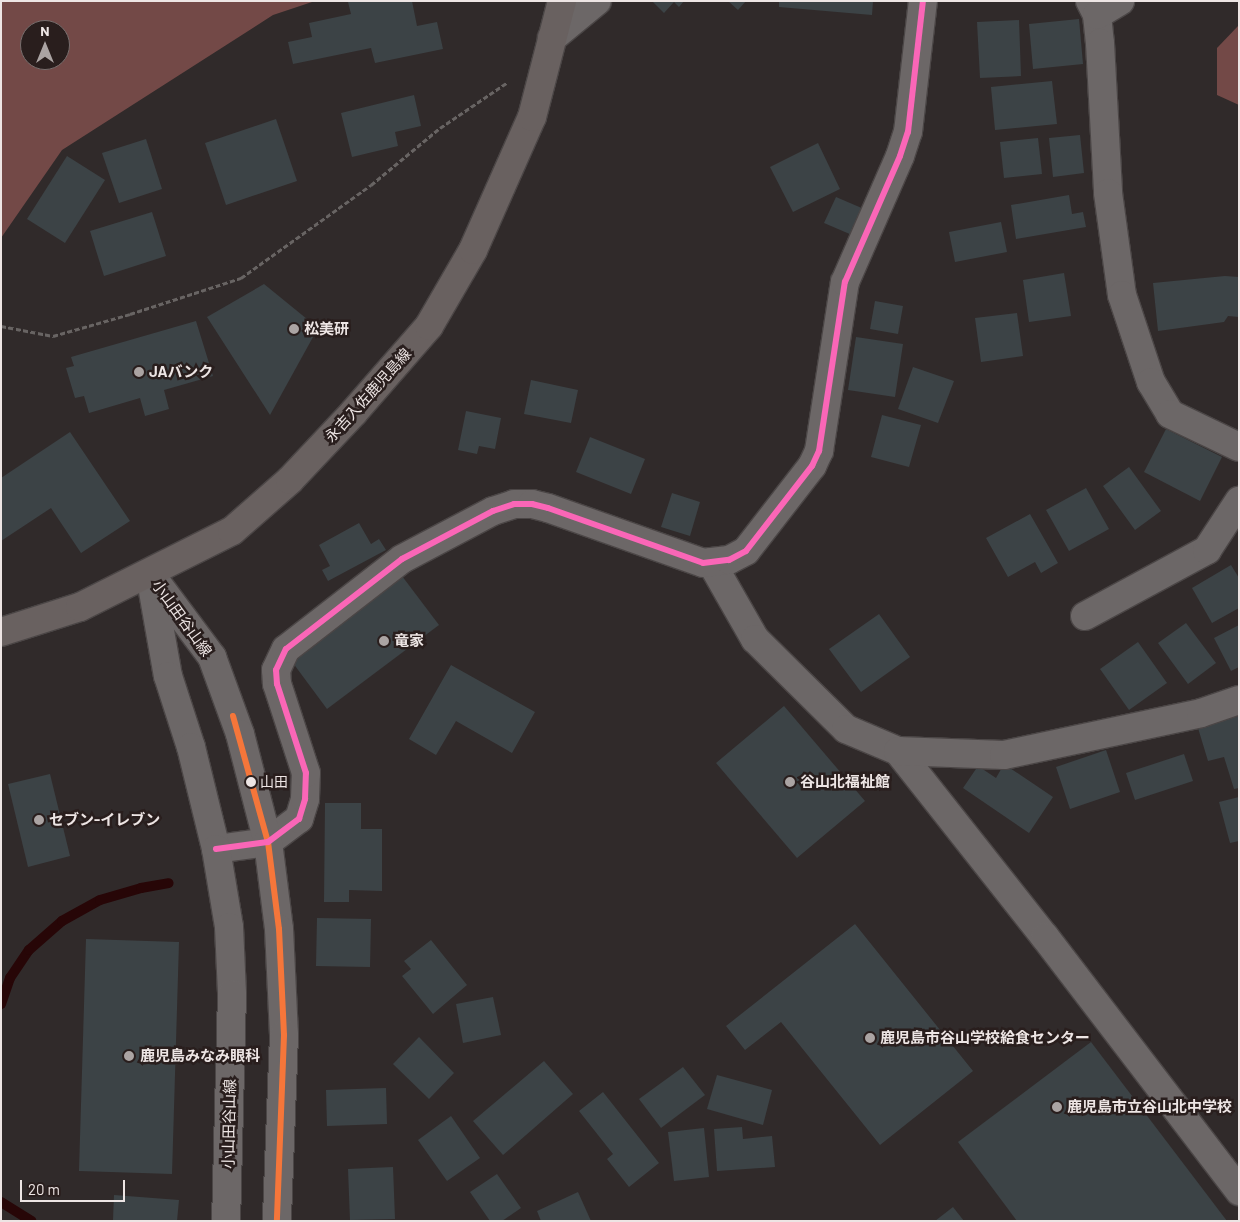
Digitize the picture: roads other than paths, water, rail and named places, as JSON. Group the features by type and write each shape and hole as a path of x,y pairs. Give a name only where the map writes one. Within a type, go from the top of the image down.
{"main road":[{"name":"永吉入佐鹿児島線","path":"1,632 80,607 150,574 232,530 290,480 354,412 429,326 473,250 532,116 562,1"}],"street":[{"path":"552,38 596,1"},
{"path":"216,849 268,842 299,819 305,799 306,773 277,684 276,670 286,649 402,559 493,511 514,504 532,504 703,563 729,560 746,551 812,466 819,451 846,282 908,132 923,1"},
{"path":"1120,1 1093,8 1108,192 1122,296 1151,382 1170,414 1239,447"},
{"path":"1085,616 1208,550 1239,501"},
{"path":"711,562 755,639 846,729 898,751 1004,755 1202,713 1239,700"},
{"name":"小山田谷山線","path":"150,574 212,657 240,734 268,842 279,929 284,1034 276,1221"},
{"name":"小山田谷山線","path":"150,574 168,676 191,747 216,849 229,927 232,994 226,1221"},
{"path":"898,751 1045,938 1239,1191"}],"waterway":[{"path":"1,1004 10,978 29,950 62,921 100,900 141,888 169,883"},
{"path":"1,1202 32,1221"}],"place":[{"name":"松美研","path":"294,329"},
{"name":"JAバンク","path":"139,372"},
{"name":"竜家","path":"384,641"},
{"name":"山田","path":"251,782"},
{"name":"谷山北福祉館","path":"790,782"},
{"name":"セブン-イレブン","path":"39,820"},
{"name":"鹿児島市谷山学校給食センター","path":"870,1038"},
{"name":"鹿児島みなみ眼科","path":"129,1056"},
{"name":"鹿児島市立谷山北中学校","path":"1057,1107"}]}
